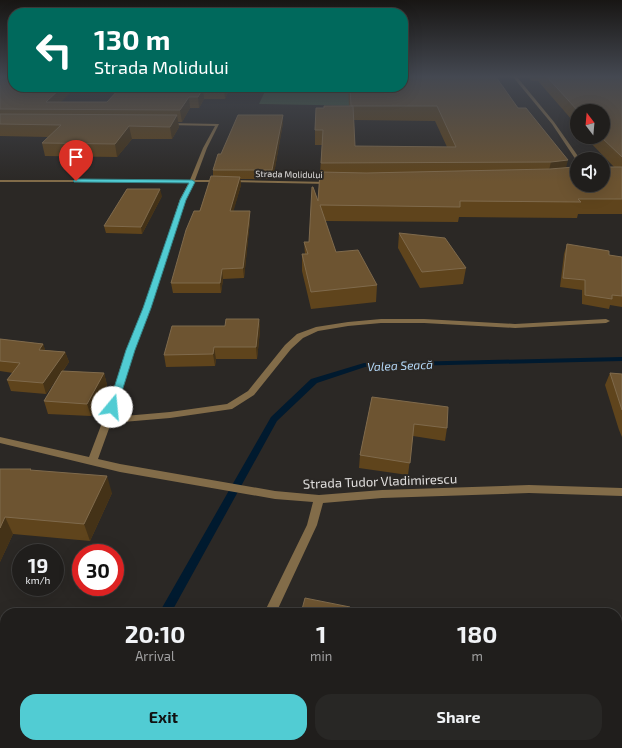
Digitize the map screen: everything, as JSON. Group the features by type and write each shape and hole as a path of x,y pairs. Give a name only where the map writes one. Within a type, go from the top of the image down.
{"street":[{"path":"544,112 573,152"},
{"path":"92,462 108,420 130,350 147,308 183,200 192,182 205,148 218,125 163,124"},
{"name":"Strada Molidului","path":"0,181 334,184"},
{"path":"108,420 170,415 229,407 250,393 288,347 300,336 316,330 348,324 381,321 424,321 515,326 606,320"},
{"name":"Strada Tudor Vladimirescu","path":"0,440 92,462 179,479 275,495 319,498 382,494 528,489 622,492"},
{"path":"272,608 312,525 319,498"}],"building":[{"path":"316,112 353,112 355,146 456,147 440,112 529,112 568,160 551,162 321,163 323,130 315,130"},
{"path":"610,112 622,112 622,157 608,144 610,144"},
{"path":"0,114 177,115 170,127 129,126 115,144 42,143 61,125 0,124"},
{"path":"238,115 283,115 272,170 213,170 218,154 221,154"},
{"path":"610,167 622,167 622,199 578,199 581,202 460,201 460,207 320,205 336,252 358,250 377,285 311,292 302,254 308,254 304,242 309,242 312,187 318,201 320,172 366,173 570,168 570,192 610,192"},
{"path":"211,176 240,177 230,211 250,211 243,268 222,269 220,283 171,283 186,230 194,211 200,211"},
{"path":"127,189 160,189 141,227 104,226"},
{"path":"399,233 445,238 466,268 422,272"},
{"path":"567,244 609,251 609,255 622,257 622,296 612,295 612,299 585,295 585,280 563,278"},
{"path":"226,319 259,319 256,347 214,347 213,354 164,355 172,326 225,326"},
{"path":"0,339 43,344 39,350 65,352 43,383 7,380 20,363 0,361"},
{"path":"62,371 104,373 87,404 44,401"},
{"path":"610,373 622,374 622,410"},
{"path":"372,397 448,407 447,428 414,424 410,463 360,455"},
{"path":"0,469 31,469 30,470 107,476 84,524 5,517 0,528"},
{"path":"305,598 350,607 350,608 302,608"}],"waterway":[{"name":"Valea Seacă","path":"168,608 274,419 314,381 364,365 622,359"}],"route":[{"path":"76,181 192,182 183,200 147,308 130,350 112,407"}]}
